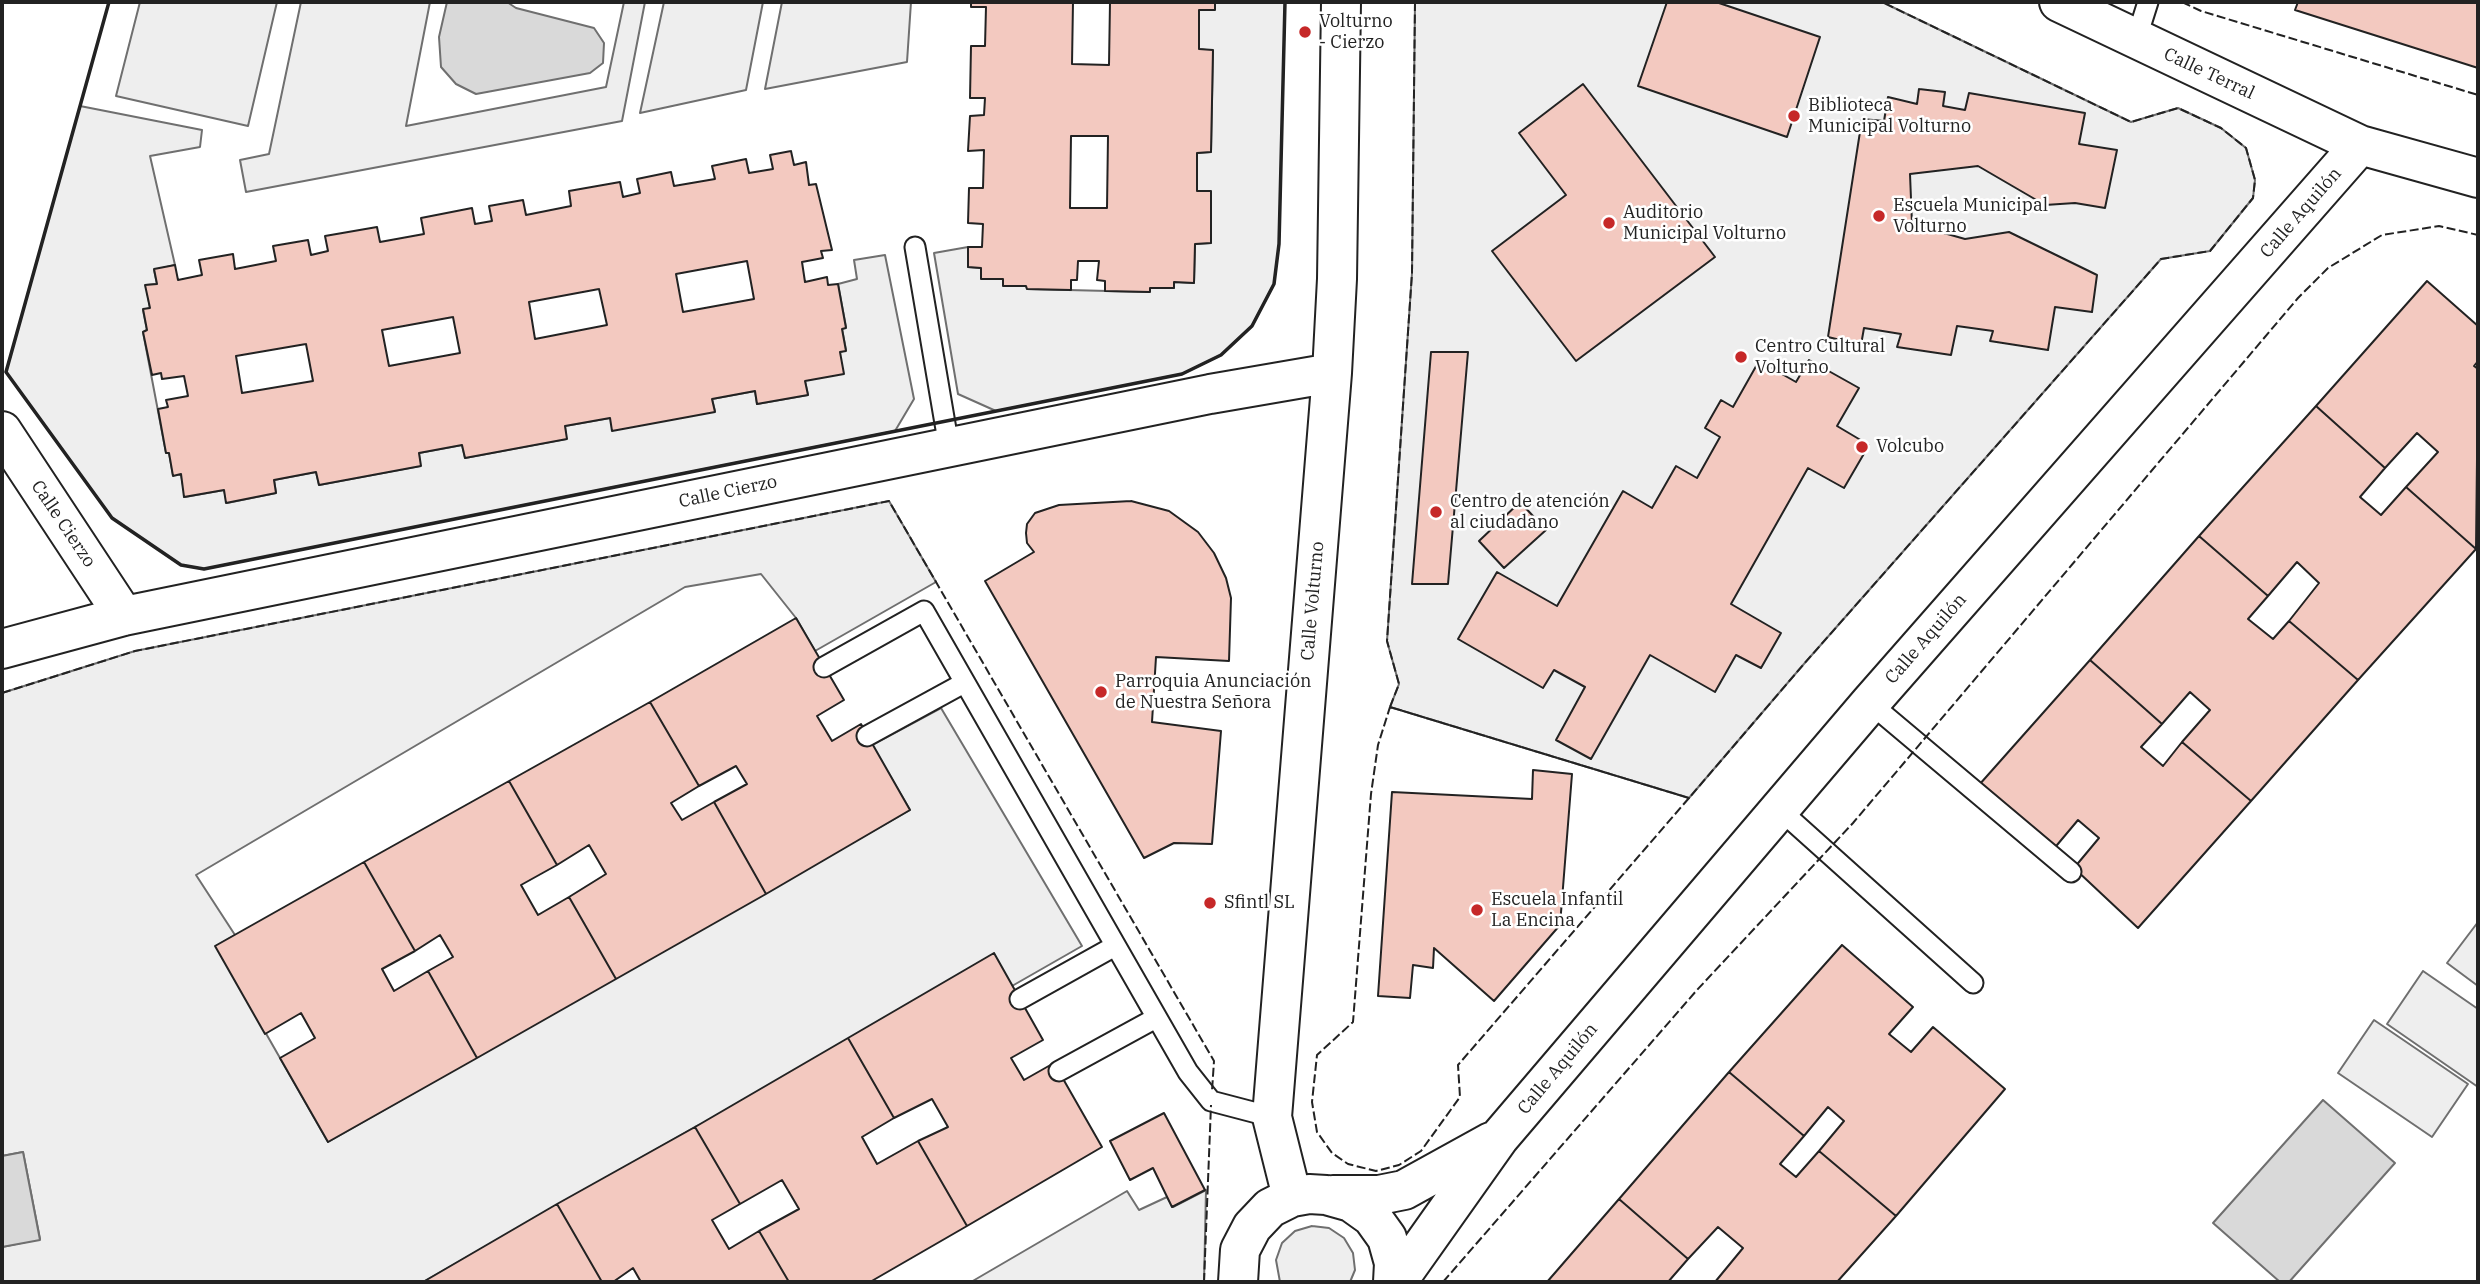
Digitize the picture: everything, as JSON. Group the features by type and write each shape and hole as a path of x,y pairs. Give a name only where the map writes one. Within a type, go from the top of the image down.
{"street":[{"name":"Calle Volturno","path":"1309,1196 1272,1117 1332,373 1337,279 1341,2"},
{"name":"Calle Terral","path":"2059,2 2360,145 2478,178"},
{"name":"Calle Aquilón","path":"1395,1282 1499,1138 1870,704 2360,145"},
{"name":"Calle Cierzo","path":"2,649 124,616 1210,394 1332,373"},
{"name":"Calle Cierzo","path":"2,431 124,616"},
{"name":"Calle Aquilón","path":"1309,1196 1379,1195 1404,1190 1499,1138"},
{"path":"1238,1282 1240,1250 1252,1227 1270,1208 1309,1196 1351,1202 1372,1217 1387,1238 1394,1263 1395,1282"}],"lane":[{"path":"2136,40 2148,2"},
{"path":"915,247 949,447"},
{"path":"824,667 924,611 1188,1072 1211,1101 1272,1117"},
{"path":"867,736 964,683"},
{"path":"1870,704 2071,872"},
{"path":"1779,809 1973,983"},
{"path":"1020,999 1115,946"},
{"path":"1059,1071 1156,1018"}],"shaded area":[{"path":"140,2 277,2 248,126 116,96"},
{"path":"301,2 430,2 406,126 606,87 624,2 645,2 622,121 246,192 240,160 269,154"},
{"path":"447,2 507,2 516,8 594,28 604,43 603,63 590,73 476,94 456,84 441,67 439,37"},
{"path":"664,2 763,2 746,90 640,113"},
{"path":"782,2 911,2 907,62 765,89"},
{"path":"1215,2 1285,2 1279,244 1274,284 1252,326 1221,355 1182,374 996,411 958,394 934,253 968,247 968,267 981,268 982,279 1003,279 1026,286 1027,289 1149,292 1150,288 1174,288 1174,282 1194,283 1195,244 1211,243 1211,192 1197,191 1197,153 1211,152 1213,51 1199,49 1199,10 1214,10"},
{"name":"Centro Cultural Volturno","path":"1415,2 1882,2 2131,122 2178,108 2221,128 2246,148 2255,180 2253,198 2210,251 2161,259 1689,798 1390,707 1399,684 1387,641 1412,273"},
{"path":"80,106 202,130 200,147 150,156 175,265 154,270 157,284 146,285 150,308 143,310 147,330 143,332 166,453 169,453 173,475 181,474 185,497 224,490 227,503 276,493 274,480 316,472 319,485 420,466 419,453 462,445 465,458 566,439 565,426 610,418 715,411 712,399 755,391 757,404 808,395 805,381 846,350 842,329 846,327 838,284 857,279 854,260 885,255 914,399 895,431 204,569 181,565 112,518 6,372"},
{"path":"889,501 936,582 815,651 796,618 761,574 685,587 196,875 235,935 216,946 328,1142 910,810 872,745 941,708 1082,946 1012,986 695,1127 423,1282 2,1282 2,1247 40,1239 23,1152 2,1156 2,693 135,651"},
{"path":"2478,922 2478,986 2447,963"},
{"path":"2423,971 2478,1009 2478,1087 2387,1024"},
{"path":"2374,1020 2468,1084 2432,1137 2338,1073"},
{"path":"2323,1100 2395,1163 2289,1282 2280,1282 2213,1223"},
{"path":"23,1152 40,1240 2,1247 2,1156"},
{"path":"1206,1190 1204,1282 971,1282 1127,1191 1139,1210 1167,1197 1173,1207"},
{"path":"1312,1226 1329,1228 1344,1238 1353,1253 1355,1270 1350,1282 1280,1282 1276,1260 1282,1243 1295,1231"}],"building":[{"path":"971,2 1073,2 1072,64 1109,65 1110,2 1215,2 1215,10 1199,10 1199,49 1213,50 1211,152 1197,153 1197,191 1211,191 1211,243 1195,244 1194,283 1174,282 1174,288 1150,288 1150,292 1105,291 1105,281 1097,280 1099,261 1078,261 1077,280 1071,280 1071,290 1027,289 1026,286 1003,286 1003,279 981,279 981,268 968,267 968,247 982,247 983,224 968,223 969,188 983,188 984,150 968,151 970,116 984,115 985,98 970,98 971,46 985,46 986,7 971,7","holes":["1071,136 1108,136 1107,208 1070,208"]},
{"path":"1667,2 1716,2 1820,37 1787,137 1638,86"},
{"path":"2298,2 2478,2 2478,68 2295,10"},
{"name":"Auditorio Municipal Volturno","path":"1583,84 1715,257 1576,361 1492,251 1566,195 1519,133"},
{"name":"Escuela Municipal Volturno","path":"1919,89 1945,92 1943,106 1965,110 1969,93 2085,113 2079,144 2117,150 2105,208 2075,203 2045,205 1978,166 1910,174 1912,224 1965,239 2009,232 2097,275 2092,312 2055,307 2048,350 1990,341 1993,331 1957,326 1951,355 1897,347 1901,334 1864,328 1861,345 1828,337 1862,119 1884,121 1888,97 1917,104"},
{"path":"791,151 794,165 806,162 809,185 816,184 832,250 821,251 823,258 802,262 805,282 827,277 828,285 838,284 846,328 842,329 846,351 840,352 844,374 805,381 808,395 757,404 755,391 712,399 715,412 612,431 610,418 565,426 567,439 465,458 462,445 419,453 421,466 319,485 316,472 274,480 276,493 226,503 224,490 184,497 181,474 173,476 169,453 166,453 158,409 168,407 166,400 188,396 184,376 162,379 161,373 152,375 143,332 147,330 143,309 150,308 145,285 157,284 154,269 175,265 178,280 202,275 199,260 233,254 235,269 276,261 273,246 308,240 311,255 328,251 325,236 377,227 380,242 424,234 421,218 472,208 475,224 492,221 489,206 523,200 526,215 571,206 569,191 620,182 623,197 640,193 637,179 671,172 674,186 715,179 712,166 746,159 749,173 773,169 770,155","holes":["747,261 754,299 683,312 676,274","599,289 607,325 535,339 529,302","453,317 460,353 389,366 382,330","306,344 313,381 242,393 236,356"]},
{"path":"2427,281 2478,326 2478,361 2474,366 2478,369 2476,549 2406,487 2438,452 2417,433 2385,468 2316,406"},
{"name":"Centro de atención al ciudadano","path":"1431,352 1468,352 1448,584 1412,584"},
{"path":"1809,360 1859,388 1837,426 1869,445 1844,488 1808,468 1731,604 1781,633 1761,668 1736,655 1715,692 1650,655 1591,759 1556,740 1585,687 1554,670 1543,688 1458,639 1497,572 1557,606 1623,491 1652,508 1676,466 1697,478 1720,437 1705,428 1721,400 1733,407 1759,361 1796,382"},
{"path":"2316,406 2385,468 2360,497 2381,515 2406,487 2476,549 2358,680 2289,621 2319,583 2297,562 2268,596 2199,536"},
{"name":"Parroquia Anunciación de Nuestra Señora","path":"1131,501 1169,511 1198,532 1214,553 1226,578 1231,598 1229,661 1156,657 1152,722 1221,731 1212,844 1174,843 1144,858 985,581 1034,552 1027,543 1026,533 1027,524 1035,513 1059,505"},
{"path":"1520,502 1546,530 1504,568 1479,541"},
{"path":"2199,536 2268,596 2248,619 2273,639 2289,621 2358,680 2251,801 2182,742 2210,710 2190,692 2162,724 2090,660"},
{"path":"796,618 844,700 817,716 832,741 861,724 910,810 766,894 714,802 747,784 736,766 699,786 650,702"},
{"path":"2090,660 2162,724 2141,747 2163,766 2182,742 2251,801 2138,928 2074,868 2099,838 2078,820 2052,851 1979,785"},
{"path":"650,702 699,786 671,803 682,820 714,802 766,894 616,979 569,897 606,874 589,845 557,865 509,781"},
{"path":"1533,770 1572,774 1560,925 1494,1001 1434,948 1433,968 1413,965 1410,998 1378,996 1392,792 1532,799"},
{"path":"509,781 557,865 521,885 538,915 569,897 616,979 477,1058 428,971 453,957 440,935 415,951 364,862"},
{"path":"364,862 415,951 382,969 394,991 428,971 477,1058 328,1142 280,1058 315,1038 301,1013 265,1034 215,946"},
{"path":"1842,945 1913,1007 1889,1034 1911,1052 1933,1027 2005,1089 1896,1216 1819,1151 1844,1121 1828,1107 1804,1136 1729,1072"},
{"path":"994,953 1043,1040 1011,1058 1024,1080 1054,1063 1102,1147 967,1226 918,1141 948,1127 932,1099 894,1118 848,1038"},
{"path":"848,1038 894,1118 862,1137 877,1164 918,1141 967,1226 870,1282 789,1282 759,1231 799,1209 782,1180 740,1204 695,1127"},
{"path":"1729,1072 1804,1136 1780,1164 1796,1177 1819,1151 1896,1216 1837,1282 1715,1282 1743,1248 1718,1227 1688,1259 1619,1199"},
{"path":"1164,1113 1205,1190 1172,1207 1153,1168 1130,1180 1110,1141"},
{"path":"695,1127 740,1204 712,1220 729,1249 759,1231 789,1282 641,1282 633,1268 613,1282 602,1282 557,1204"},
{"path":"1619,1199 1688,1259 1668,1282 1547,1282"},
{"path":"557,1204 602,1282 423,1282"}],"fence":[{"path":"1415,2 1412,273 1387,641 1399,684 1390,707 1689,798 2161,259 2210,251 2253,198 2255,180 2246,148 2221,128 2178,108 2131,122 1882,2"},
{"path":"2182,2 2201,11 2478,95"},
{"path":"1443,1282 1697,990 1853,823 2298,298 2328,268 2382,235 2439,226 2478,235"},
{"path":"2,693 135,651 889,501 1214,1061 1212,1091"},
{"path":"1390,707 1689,798 1458,1065 1460,1097 1421,1151 1399,1165 1376,1171 1348,1164 1332,1153 1317,1132 1312,1102 1317,1055 1353,1022 1371,794 1378,745 1390,707"},
{"path":"1204,1282 1211,1105"}],"wall":[{"path":"109,2 6,372 112,518 181,565 204,569 1182,374 1221,355 1252,326 1274,284 1279,244 1285,2"}],"place":[{"name":"Volturno - Cierzo","path":"1305,32"},
{"name":"Biblioteca Municipal Volturno","path":"1794,116"},
{"name":"Escuela Municipal Volturno","path":"1879,216"},
{"name":"Auditorio Municipal Volturno","path":"1609,223"},
{"name":"Centro Cultural Volturno","path":"1741,357"},
{"name":"Volcubo","path":"1862,447"},
{"name":"Centro de atención al ciudadano","path":"1436,512"},
{"name":"Parroquia Anunciación de Nuestra Señora","path":"1101,692"},
{"name":"Sfintl SL","path":"1210,903"},
{"name":"Escuela Infantil La Encina","path":"1477,910"}]}
